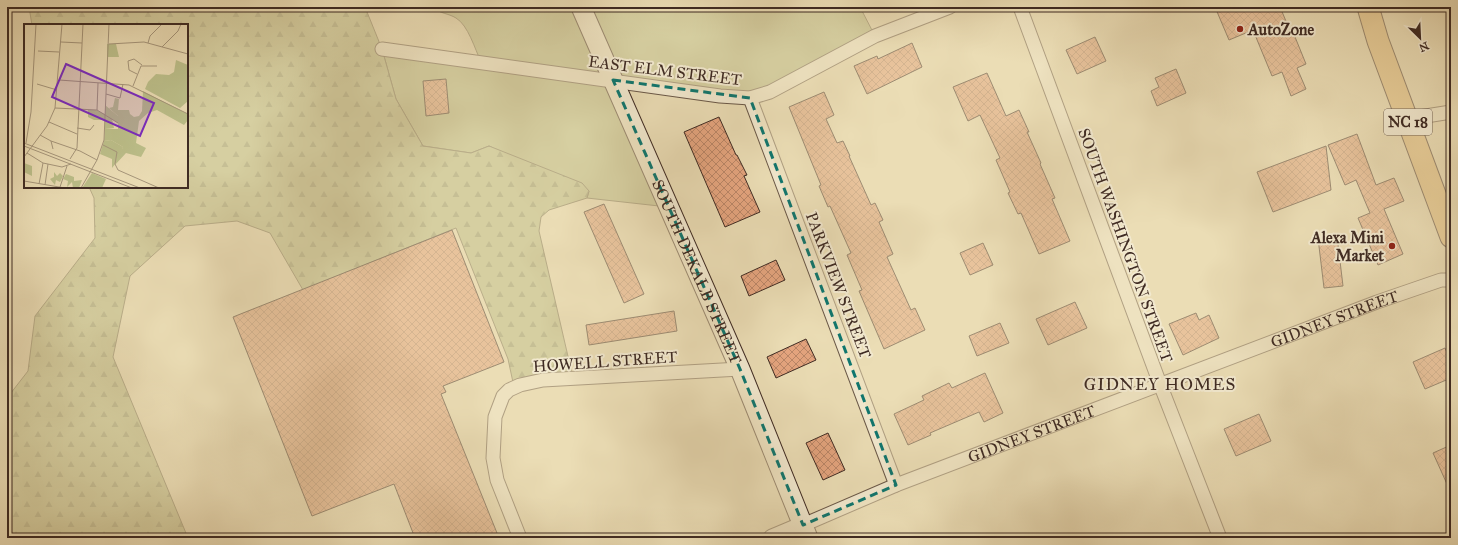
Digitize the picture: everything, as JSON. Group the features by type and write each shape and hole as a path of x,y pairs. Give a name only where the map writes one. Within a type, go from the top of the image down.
{"main road":[{"name":"SOUTH DEKALB STREET","path":"581,7 740,369 805,532"},
{"name":"NC 18","path":"1368,7 1378,41 1451,237"}],"street":[{"name":"EAST ELM STREET","path":"382,49 720,96 750,98 770,92 875,36 950,7"},
{"name":"SOUTH WASHINGTON STREET","path":"1020,7 1160,384 1220,538"},
{"name":"PARKVIEW STREET","path":"750,98 896,485"},
{"path":"1407,119 1451,112"},
{"name":"GIDNEY STREET","path":"772,538 805,532 896,485 1160,384 1376,302 1441,280 1451,280"},
{"name":"HOWELL STREET","path":"520,538 497,480 493,458 495,417 501,400 509,390 520,385 543,380 740,369"}],"highlighted area":[{"path":"613,80 750,98 896,485 803,525 740,369"}],"green space":[{"path":"29,7 365,7 382,49 396,99 423,146 471,153 489,146 582,183 589,191 587,198 549,210 541,217 539,231 573,378 514,387 508,359 456,228 303,290 270,233 237,221 185,226 130,276 113,357 188,538 7,538 7,398 28,371 35,316 95,238 94,198 89,188 188,188 188,24 32,24"},
{"path":"433,7 860,7 875,36 750,98 613,81 668,207 587,198 589,191 489,146 471,153 423,146 396,99 382,49 481,62 468,32 460,21 453,16 438,11"}],"building":[{"path":"1215,7 1280,7 1291,33 1293,32 1306,64 1297,68 1306,89 1291,96 1282,72 1272,76 1253,30 1229,40"},
{"path":"1095,37 1106,61 1077,74 1066,50"},
{"path":"912,43 922,67 867,94 854,66 877,56 878,59"},
{"path":"1176,69 1186,93 1157,106 1151,91 1159,87 1155,78"},
{"path":"987,73 1006,116 1019,110 1055,198 1052,199 1070,241 1039,254 1021,213 1018,214 1008,193 1010,192 996,160 1000,158 980,115 968,121 953,87"},
{"path":"446,79 449,113 426,116 423,81"},
{"path":"824,92 834,115 826,119 837,143 843,141 871,205 875,203 883,220 879,222 893,254 887,257 911,310 915,308 925,330 884,349 859,291 862,290 847,255 851,253 830,206 828,207 819,186 821,185 789,107"},
{"path":"719,117 736,155 747,175 744,176 760,212 725,227 684,132"},
{"path":"1357,134 1376,185 1394,178 1404,201 1384,209 1403,254 1378,265 1358,218 1370,213 1356,180 1345,185 1328,145"},
{"path":"1326,146 1331,190 1273,212 1257,172"},
{"path":"604,204 644,294 624,303 584,212"},
{"path":"452,230 504,362 443,386 446,392 441,394 499,538 415,538 394,484 312,516 233,317"},
{"path":"1337,236 1343,286 1324,288 1318,238"},
{"path":"983,243 993,265 970,275 960,253"},
{"path":"776,260 785,280 749,296 741,276"},
{"path":"1075,302 1087,328 1048,345 1036,319"},
{"path":"674,311 677,331 589,345 586,325"},
{"path":"1196,313 1199,320 1209,315 1219,338 1183,355 1169,324"},
{"path":"1000,323 1009,343 977,356 969,336"},
{"path":"806,339 816,360 776,378 767,357"},
{"path":"1445,348 1451,362 1451,378 1425,389 1413,362"},
{"path":"985,373 1003,413 984,422 979,412 930,433 931,435 908,445 894,414 924,400 922,396 949,383 952,388"},
{"path":"1259,414 1271,441 1236,456 1224,429"},
{"path":"828,433 845,470 823,480 806,443"},
{"path":"1451,445 1451,493 1433,453"}],"place":[{"name":"AutoZone","path":"1240,29"},
{"name":"Alexa Mini Market","path":"1392,246"}],"district":[{"name":"GIDNEY HOMES","path":"1160,384"}]}
